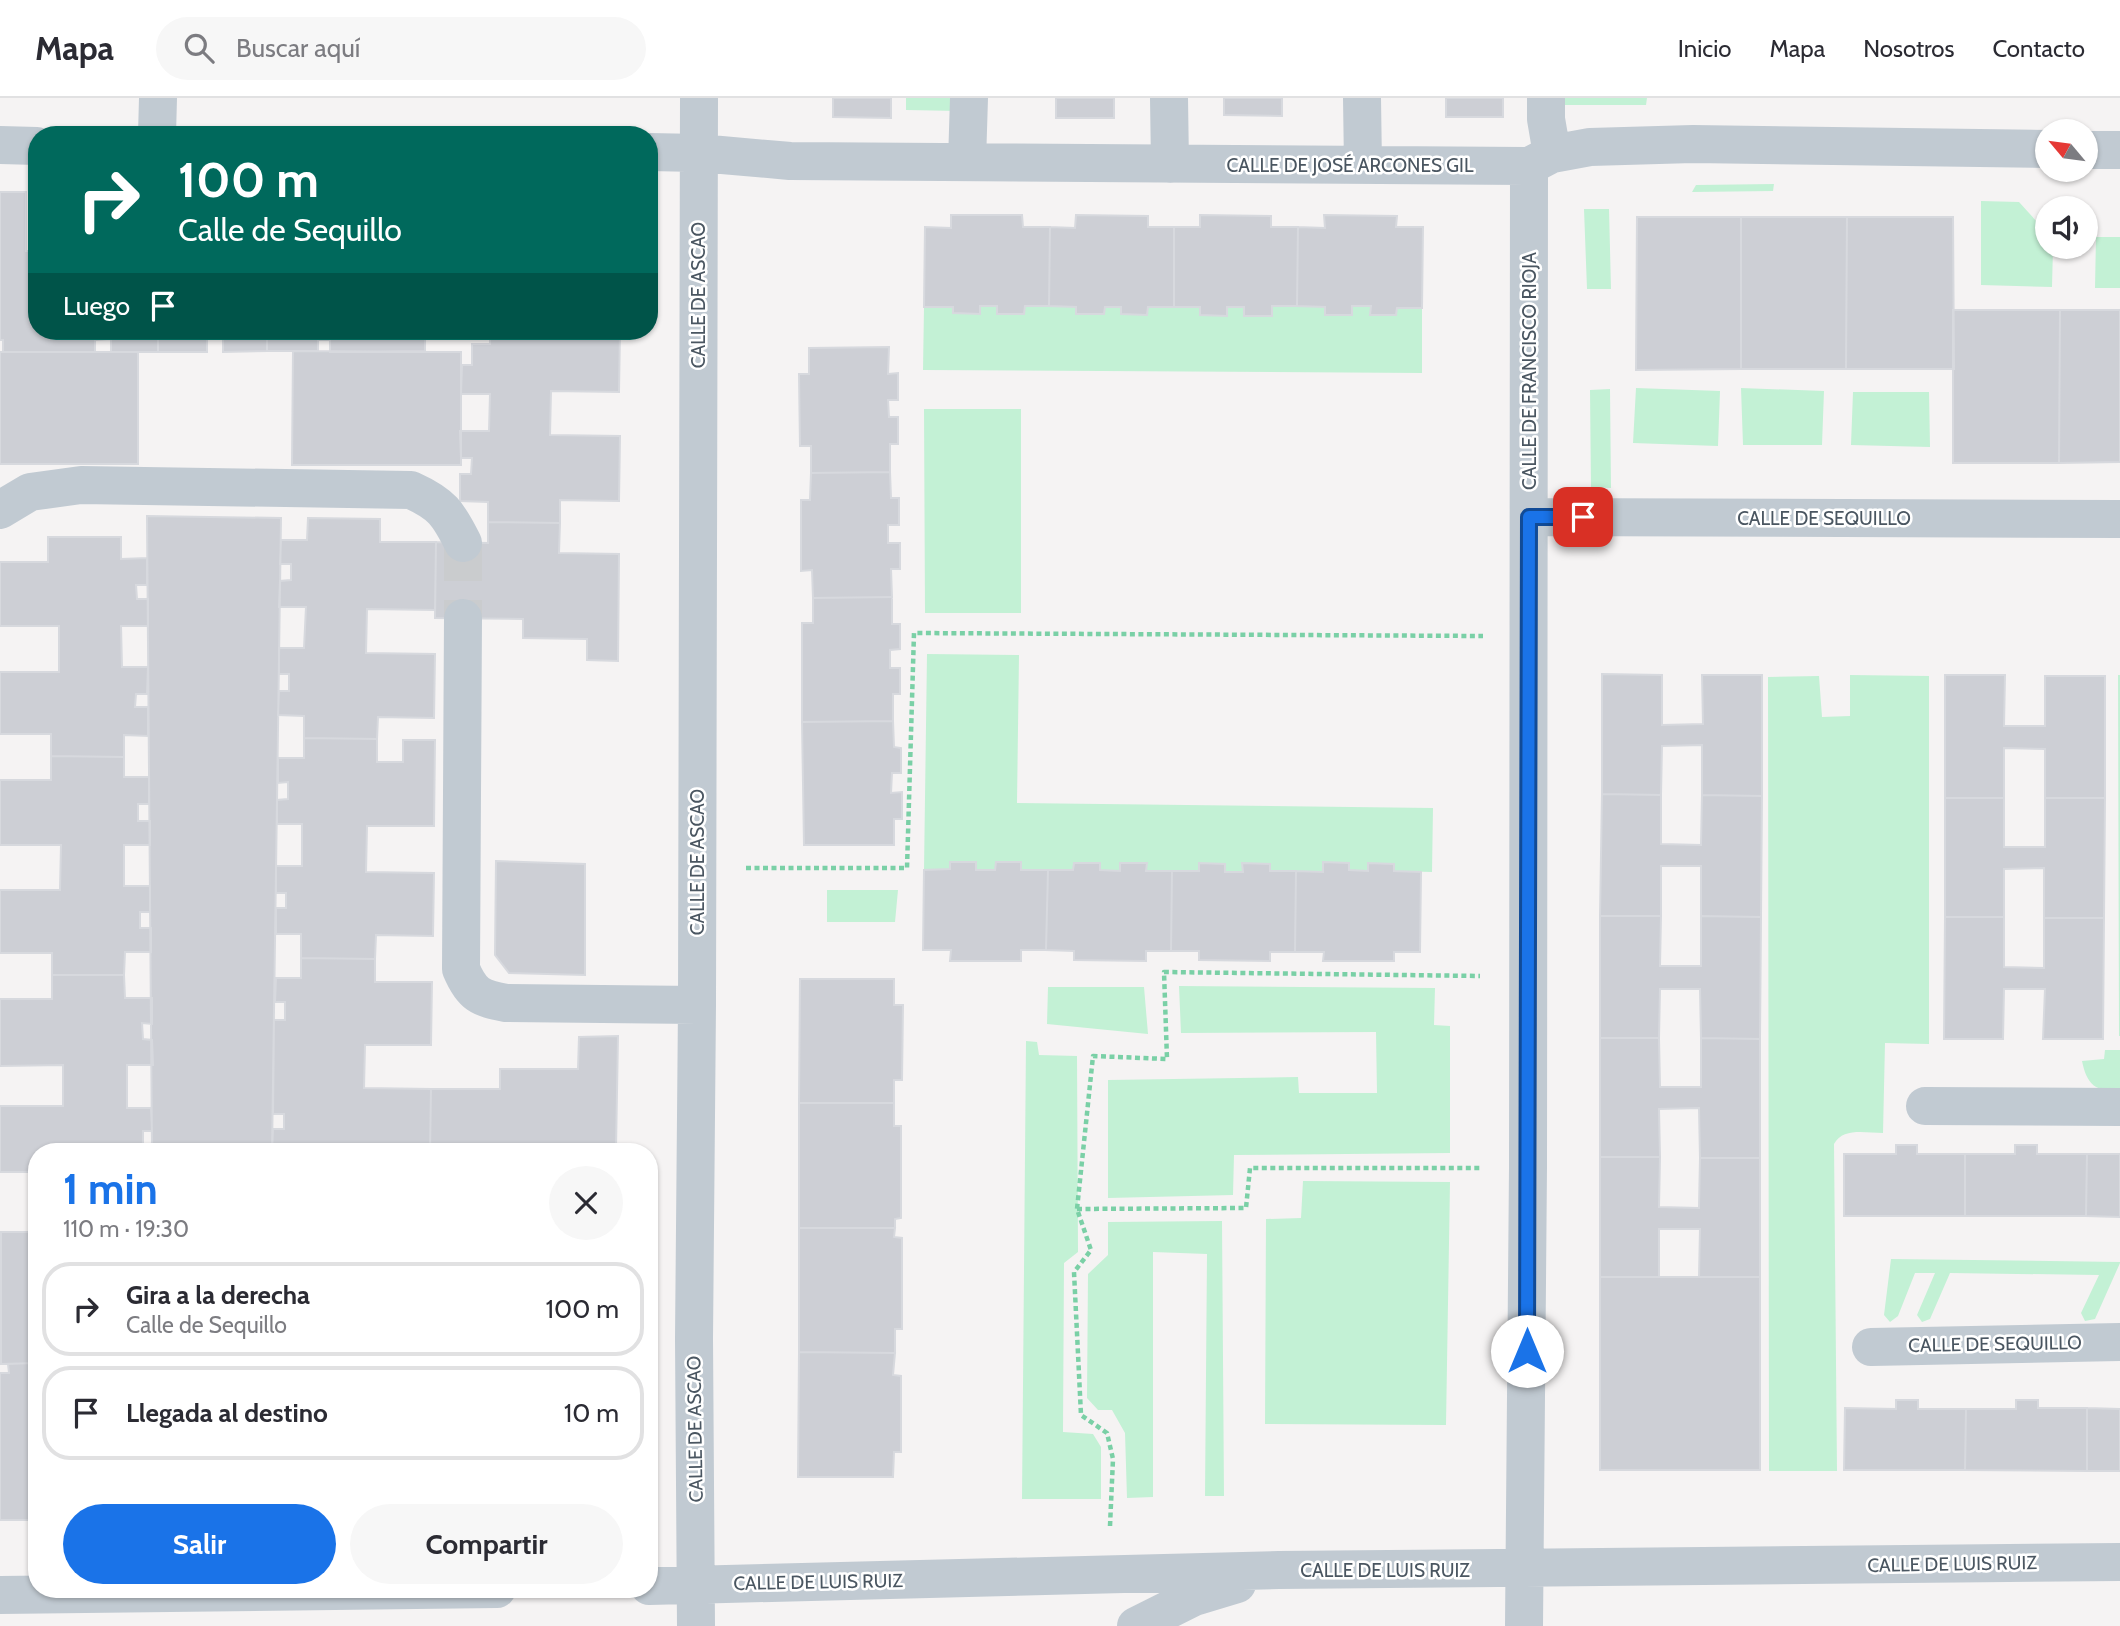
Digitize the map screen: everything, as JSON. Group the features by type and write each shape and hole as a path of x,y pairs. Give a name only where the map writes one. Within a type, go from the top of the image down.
{"street":[{"path":"158,98 158,126"},
{"name":"CALLE DE ASCAO","path":"696,1626 694,1339 699,98"},
{"path":"967,162 969,98"},
{"path":"1170,98 1170,164"},
{"path":"1362,98 1363,165"},
{"name":"CALLE DE FRANCISCO RIOJA","path":"1524,1626 1529,517 1541,160 1546,98"},
{"name":"CALLE DE JOSÉ ARCONES GIL","path":"658,152 790,161 1363,165 1541,160 1590,147 1693,144 2035,149"},
{"path":"0,145 28,146"},
{"path":"2098,149 2120,150"},
{"path":"0,510 30,492 81,485 411,490 433,499 450,517 463,543"},
{"name":"CALLE DE SEQUILLO","path":"1529,517 2120,519"},
{"path":"463,618 461,969 469,988 485,999 506,1003 697,1005"},
{"path":"1925,1106 2120,1107"},
{"name":"CALLE DE SEQUILLO","path":"1871,1347 2120,1342"},
{"name":"CALLE DE LUIS RUIZ","path":"658,1586 1279,1570 2120,1562"},
{"path":"1136,1626 1194,1597 1279,1570"},
{"path":"0,1595 28,1595"}],"path":[{"path":"697,868 907,868 914,634 1530,636"},
{"path":"1108,1575 1113,1460 1107,1433 1081,1415 1074,1272 1091,1250 1077,1209 1093,1056 1167,1059 1164,972 1528,976"},
{"path":"1077,1209 1246,1208 1251,1168 1528,1167"}],"green space":[{"path":"906,98 960,98 959,111 906,110"},
{"path":"1559,98 1647,98 1646,105 1559,105"},
{"path":"1774,184 1773,191 1692,192 1696,185"},
{"path":"1981,201 2019,202 2035,220 2035,259 2053,259 2052,287 1981,285"},
{"path":"1584,209 1609,209 1611,289 1587,289"},
{"path":"2098,237 2120,237 2120,288 2095,288"},
{"path":"980,306 997,306 997,314 1024,314 1025,306 1121,307 1121,314 1147,315 1148,307 1200,307 1227,316 1227,307 1244,307 1272,316 1272,306 1325,307 1325,314 1352,315 1352,306 1371,306 1371,315 1396,315 1397,308 1422,308 1422,373 923,370 924,307 953,307 953,313"},
{"path":"1636,388 1720,391 1718,446 1633,443"},
{"path":"1741,388 1824,391 1822,445 1743,445"},
{"path":"1610,389 1611,488 1591,487 1590,390"},
{"path":"1853,392 1929,392 1930,447 1851,445"},
{"path":"924,409 1021,409 1021,613 925,613"},
{"path":"927,654 1019,655 1017,803 1433,808 1432,872 1394,871 1394,864 1368,863 1368,871 1349,870 1348,863 1324,862 1323,872 1270,871 1269,864 1243,863 1243,872 1225,872 1224,864 1199,863 1199,871 1146,871 1146,863 1121,863 1120,871 1100,870 1100,863 1074,863 1073,870 1021,870 1021,862 996,862 995,870 976,870 976,862 950,862 950,869 924,870"},
{"path":"1850,675 1929,676 1929,1044 1885,1043 1883,1133 1849,1133 1834,1144 1837,1471 1769,1471 1768,677 1819,676 1822,717 1850,716"},
{"path":"2120,675 2120,1036 2119,1036"},
{"path":"827,890 898,890 895,922 827,922"},
{"path":"1179,986 1435,988 1434,1025 1450,1026 1450,1153 1234,1155 1233,1195 1108,1198 1108,1080 1298,1077 1299,1093 1377,1093 1376,1032 1181,1033"},
{"path":"1048,987 1144,987 1148,1034 1047,1024"},
{"path":"1026,1041 1037,1042 1039,1055 1077,1056 1078,1252 1064,1263 1063,1432 1093,1434 1101,1447 1101,1499 1022,1499"},
{"path":"2105,1050 2120,1050 2120,1092 2098,1088 2090,1081 2084,1069 2082,1061 2104,1059"},
{"path":"1303,1181 1450,1182 1446,1425 1265,1424 1266,1219 1301,1218"},
{"path":"1222,1221 1224,1496 1205,1496 1207,1254 1153,1252 1153,1497 1127,1498 1125,1433 1112,1410 1098,1410 1087,1398 1088,1274 1108,1255 1108,1222"},
{"path":"1891,1259 2120,1263 2095,1319 2085,1321 2081,1313 2099,1275 1950,1273 1930,1319 1922,1322 1917,1315 1935,1273 1915,1273 1898,1316 1890,1322 1884,1315"}],"building":[{"path":"833,98 891,98 891,118 833,117"},
{"path":"1056,98 1114,98 1114,118 1056,118"},
{"path":"1224,98 1282,98 1282,116 1224,115"},
{"path":"1446,98 1503,98 1503,117 1446,117"},
{"path":"0,192 26,192 28,340 95,340 95,352 3,352 3,340 0,340"},
{"path":"951,215 1022,215 1023,227 1050,227 1049,306 1025,306 1024,314 997,314 997,306 980,306 980,314 953,313 953,307 924,307 925,227 951,228"},
{"path":"1076,215 1148,216 1148,227 1174,227 1174,307 1148,307 1147,315 1121,314 1121,307 1105,307 1104,314 1076,314 1076,307 1049,306 1050,227 1075,228"},
{"path":"1200,215 1271,216 1271,227 1298,227 1297,306 1272,306 1272,316 1244,316 1244,307 1227,307 1227,316 1200,315 1200,307 1174,307 1174,227 1200,227"},
{"path":"1324,215 1397,216 1396,227 1423,227 1422,308 1397,308 1396,315 1370,315 1371,306 1352,306 1352,315 1325,315 1325,307 1297,306 1298,227 1325,228"},
{"path":"1637,217 1741,217 1741,369 1636,370"},
{"path":"1741,217 1847,217 1846,369 1741,369"},
{"path":"1847,217 1953,217 1954,369 1846,369"},
{"path":"1953,310 2060,310 2059,463 1953,463"},
{"path":"2060,310 2120,310 2120,462 2059,463"},
{"path":"111,340 158,340 158,352 111,352"},
{"path":"158,340 207,340 207,352 158,352"},
{"path":"223,340 267,340 267,351 223,352"},
{"path":"267,340 318,340 318,351 267,351"},
{"path":"330,340 425,340 425,351 330,352"},
{"path":"490,340 620,340 619,392 551,391 550,435 620,436 619,501 560,500 560,523 488,522 488,502 460,501 460,474 471,474 472,458 461,458 460,431 489,431 490,394 461,394 462,365 472,365 472,344 490,344"},
{"path":"889,347 888,374 898,373 898,400 888,400 889,417 898,417 898,444 890,444 890,472 811,473 811,446 800,446 799,374 809,374 809,348"},
{"path":"293,351 461,352 461,465 292,465"},
{"path":"0,352 138,352 138,464 0,464"},
{"path":"890,472 891,498 899,498 899,525 888,525 888,543 900,543 900,569 891,569 892,597 813,598 812,570 801,571 801,500 810,500 811,473"},
{"path":"147,516 281,518 272,1143 152,1143"},
{"path":"308,518 380,519 380,542 436,542 435,610 367,609 366,653 435,654 434,718 378,717 377,739 304,738 304,716 278,715 279,691 289,691 289,674 279,674 279,648 304,648 306,607 279,607 280,581 291,580 291,564 280,564 281,540 307,540"},
{"path":"488,522 560,523 559,553 619,554 618,661 587,660 587,639 523,638 523,619 435,618 436,542 488,543"},
{"path":"48,537 121,537 121,559 147,558 147,585 136,585 137,599 148,599 148,626 121,626 122,667 148,667 147,694 136,694 135,707 148,707 148,736 124,735 124,757 51,756 51,734 0,734 0,672 59,672 59,626 0,626 0,562 48,562"},
{"path":"892,597 892,624 900,624 900,649 890,650 890,668 900,668 900,694 893,694 893,721 802,722 802,623 813,623 813,598"},
{"path":"1602,674 1662,675 1662,725 1703,724 1702,675 1762,675 1762,796 1702,795 1702,745 1662,746 1661,795 1602,794"},
{"path":"1945,675 2005,675 2004,726 2045,726 2045,676 2105,676 2105,798 2045,798 2045,749 2004,748 2004,798 1945,798"},
{"path":"893,721 894,747 901,748 901,773 892,773 891,793 902,792 902,819 894,819 894,845 804,845 802,722"},
{"path":"304,738 377,739 377,762 403,762 403,740 435,740 434,826 367,826 366,872 434,873 433,936 376,935 375,959 301,958 301,934 276,934 276,908 286,908 286,893 276,893 276,866 302,866 302,824 277,824 277,800 288,799 288,782 278,783 278,758 304,758"},
{"path":"51,756 124,757 124,777 149,777 149,804 138,804 138,821 150,821 150,845 124,845 124,886 150,886 150,912 140,912 140,928 151,928 151,952 125,952 124,975 52,975 52,953 0,953 0,890 60,890 61,845 0,845 0,780 51,780"},
{"path":"1602,794 1661,795 1661,844 1701,845 1702,795 1762,796 1761,917 1701,916 1701,866 1661,866 1661,916 1600,916"},
{"path":"1945,798 2004,798 2004,847 2045,847 2045,798 2105,798 2104,918 2044,918 2044,868 2004,869 2004,917 1945,917"},
{"path":"496,861 585,864 585,975 509,973 495,955"},
{"path":"950,862 976,862 976,870 995,870 996,862 1021,862 1021,870 1048,870 1046,950 1021,950 1021,961 950,961 951,950 923,950 924,870 950,869"},
{"path":"1323,862 1349,863 1349,870 1368,871 1368,863 1394,864 1394,871 1421,872 1420,952 1394,952 1394,961 1323,961 1324,952 1295,952 1296,871 1323,872"},
{"path":"1074,863 1100,863 1100,870 1120,871 1120,863 1147,863 1146,871 1172,871 1171,951 1146,951 1146,961 1074,960 1074,951 1046,950 1048,870 1073,870"},
{"path":"1199,863 1225,864 1225,872 1243,872 1242,863 1270,864 1270,871 1296,871 1295,952 1270,952 1270,961 1199,960 1199,951 1171,951 1172,871 1199,871"},
{"path":"1600,916 1661,916 1660,966 1701,966 1701,916 1761,917 1760,1039 1701,1038 1700,989 1660,989 1659,1038 1600,1038"},
{"path":"1945,917 2004,917 2004,967 2044,968 2044,918 2104,918 2103,1039 2043,1039 2045,989 2004,989 2003,1039 1944,1039"},
{"path":"301,958 375,959 375,982 432,982 431,1045 365,1045 364,1088 431,1089 430,1143 272,1143 273,1129 284,1129 284,1114 273,1114 274,1020 285,1020 285,1002 275,1002 276,978 301,978"},
{"path":"52,975 124,975 125,998 152,998 152,1024 142,1023 143,1039 152,1040 153,1065 127,1065 127,1108 151,1108 152,1131 143,1131 143,1143 28,1143 28,1172 0,1172 0,1106 63,1106 63,1065 0,1066 0,999 52,999"},
{"path":"800,979 894,979 894,1005 903,1005 902,1080 894,1080 894,1103 799,1103"},
{"path":"618,1036 616,1143 430,1143 431,1089 500,1089 500,1069 578,1069 579,1037"},
{"path":"1600,1038 1659,1038 1660,1087 1701,1087 1701,1038 1760,1039 1760,1158 1700,1158 1699,1108 1659,1109 1660,1157 1600,1157"},
{"path":"799,1103 894,1103 894,1126 901,1126 901,1218 895,1219 895,1228 799,1228"},
{"path":"1896,1145 1917,1145 1917,1154 1965,1154 1965,1216 1844,1216 1844,1154 1896,1154"},
{"path":"2015,1145 2037,1145 2037,1154 2087,1154 2086,1216 1965,1216 1965,1154 2015,1154"},
{"path":"2087,1154 2120,1154 2120,1217 2086,1216"},
{"path":"1600,1157 1660,1157 1659,1207 1699,1208 1700,1158 1760,1158 1760,1277 1699,1277 1700,1229 1659,1229 1659,1277 1600,1277"},
{"path":"799,1228 895,1228 894,1237 902,1238 902,1329 895,1329 895,1353 799,1352"},
{"path":"1,1232 28,1232 28,1363 1,1364"},
{"path":"1600,1277 1760,1277 1760,1470 1600,1470"},
{"path":"799,1352 895,1353 893,1375 901,1376 901,1452 894,1452 893,1477 798,1477"},
{"path":"28,1363 28,1520 0,1520 0,1373 9,1373 8,1364"},
{"path":"1896,1400 1918,1400 1918,1409 1966,1409 1965,1470 1844,1470 1845,1408 1896,1409"},
{"path":"2016,1400 2038,1400 2038,1408 2087,1408 2087,1471 1965,1470 1966,1409 2016,1409"},
{"path":"2087,1408 2120,1409 2120,1471 2087,1471"}],"tunnel":[{"path":"463,543 463,618"}],"route":[{"path":"1527,1351 1529,517 1583,517"}]}
